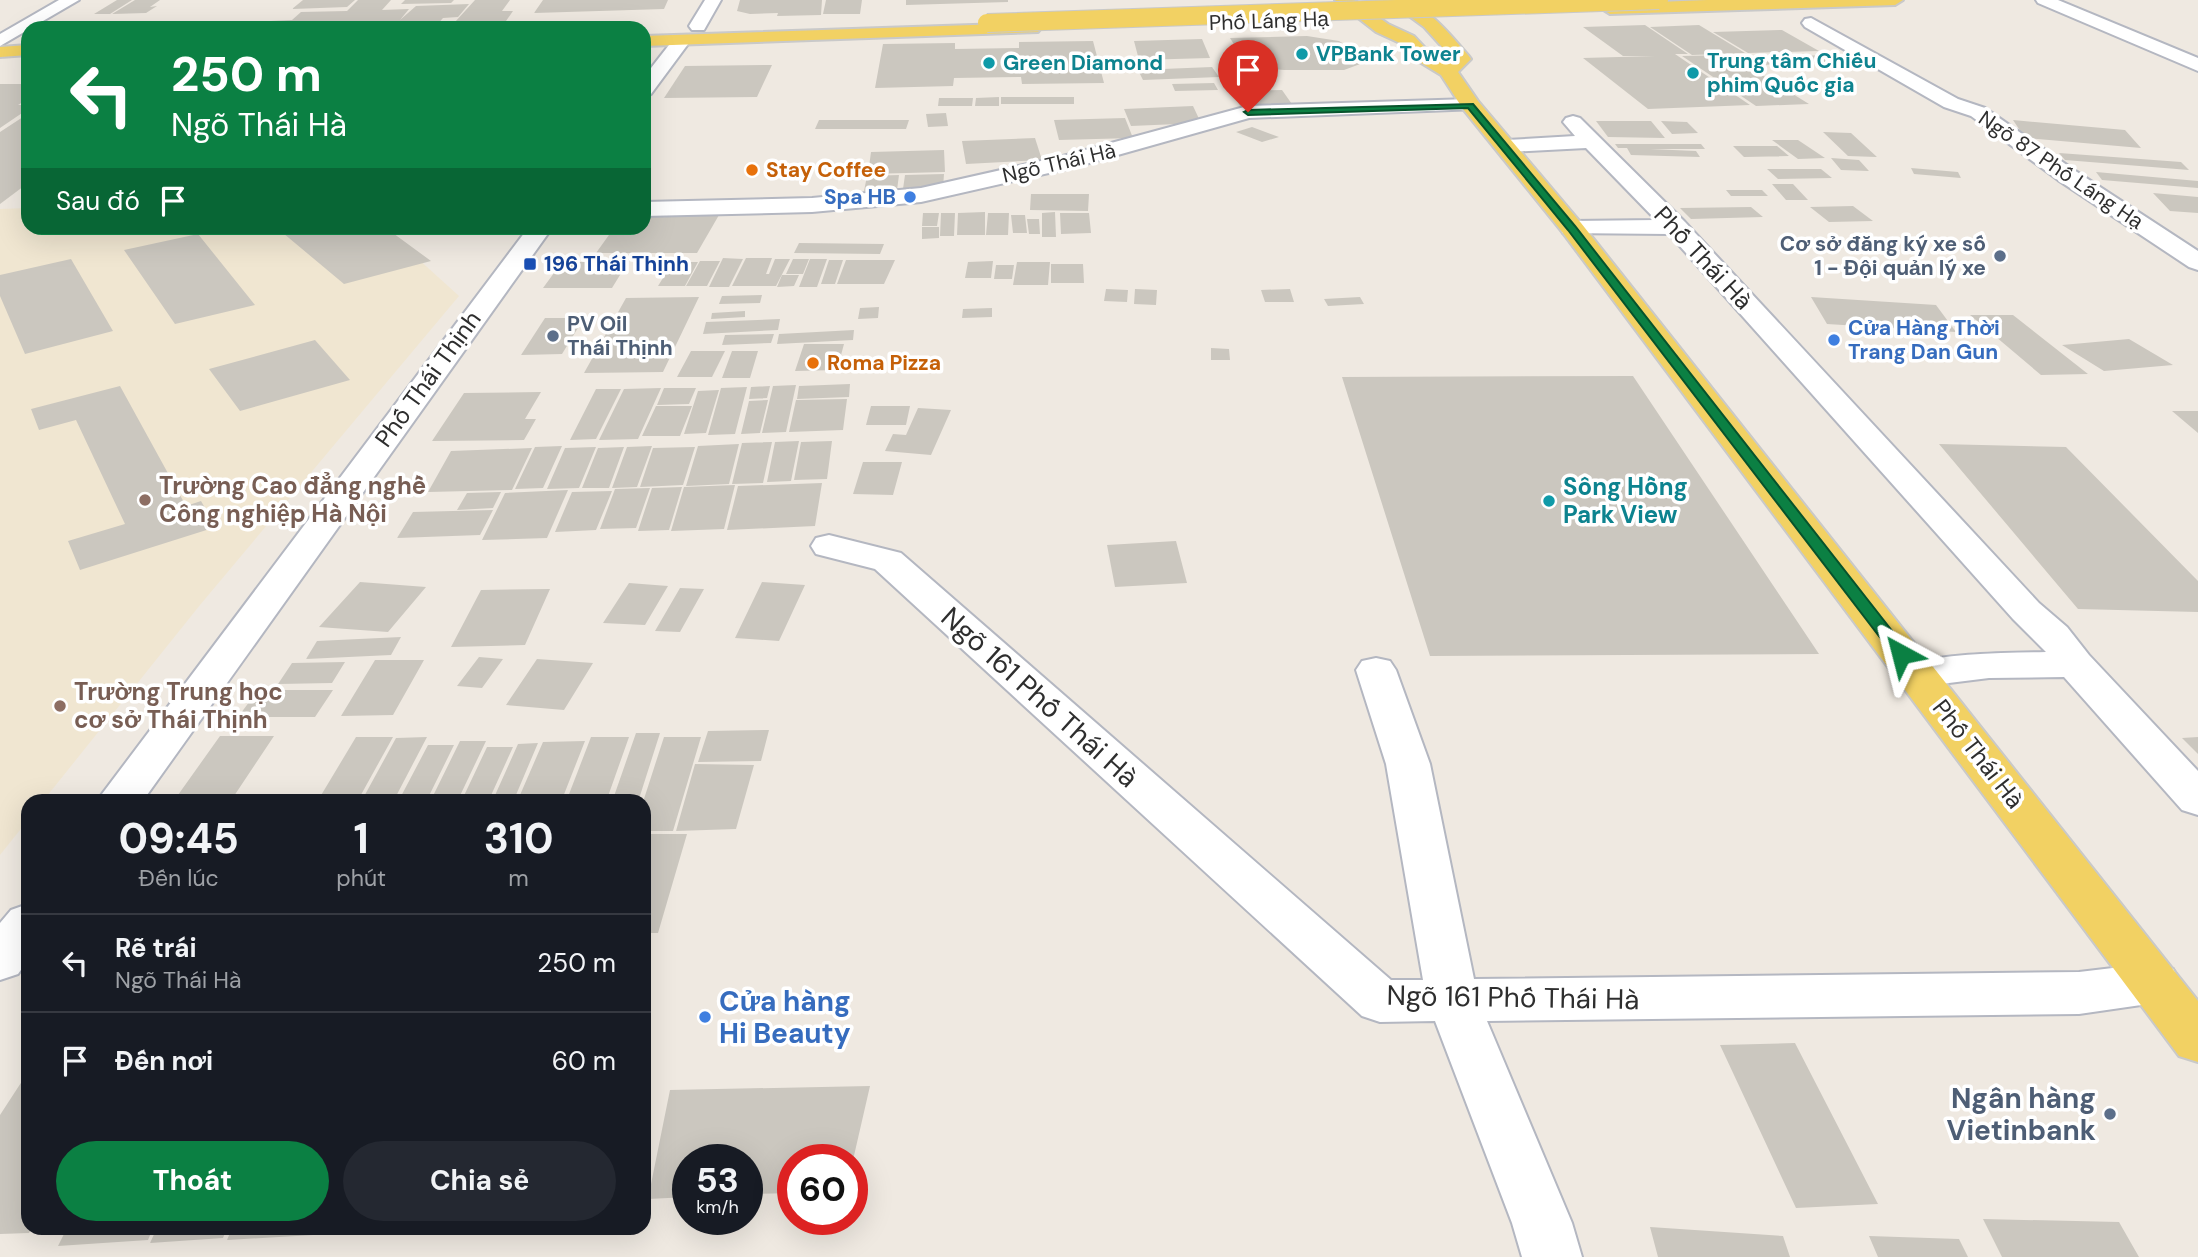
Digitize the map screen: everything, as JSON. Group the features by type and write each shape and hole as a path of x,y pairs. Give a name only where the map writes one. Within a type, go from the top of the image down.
{"main road":[{"name":"Phố Láng Hạ","path":"651,41 1395,0"},
{"path":"1395,0 1415,8 1462,59 1448,71"},
{"path":"1483,0 1504,12"},
{"path":"901,25 1659,0"},
{"path":"1717,0 1755,0"},
{"path":"1769,0 1801,1"},
{"name":"Phố Láng Hạ","path":"651,27 1306,20 1369,18 1415,8 1504,12 1895,0"},
{"name":"Phố Thái Hà","path":"1345,1 1382,28 1408,40 1424,57 1448,71 1470,106 1507,146 1572,228 2198,1040"},
{"path":"1289,4 1306,20"},
{"path":"0,51 21,50"},
{"path":"0,63 21,62"}],"street":[{"path":"35,21 71,0"},
{"path":"698,26 713,0"},
{"path":"2044,0 2198,65"},
{"name":"Ngõ 87 Phố Láng Hạ","path":"1811,23 1951,103 1978,112 2066,175 2198,262"},
{"path":"0,41 21,29"},
{"path":"651,81 682,40"},
{"name":"Ngõ Thái Hà","path":"651,209 812,205 921,195 1067,162 1248,112 1470,106"},
{"name":"Phố Thái Hà","path":"1507,146 1582,131 1676,227 2026,611 2053,635 2198,799"},
{"path":"1572,228 1676,227"},
{"name":"Phố Thái Thịnh","path":"124,794 535,235"},
{"name":"Ngõ 161 Phố Thái Hà","path":"829,545 888,561 1380,1001 2079,993 2155,983"},
{"path":"1917,674 1989,666 2076,664"},
{"path":"1376,670 1408,764 1453,1002 1542,1223 1552,1257"},
{"path":"0,960 21,932"}],"shaded area":[{"name":"Trường Cao đẳng nghề Công nghiệp Hà Nội","path":"21,208 21,235 392,235 459,296 200,605 49,794 21,794 21,829 0,855 0,209"}],"building":[{"path":"117,0 132,0 110,14 94,14"},
{"path":"135,0 160,0 150,7 157,6 146,13 112,14"},
{"path":"303,0 355,0 347,7 292,9"},
{"path":"358,0 391,0 382,10 409,9 400,20 416,6 469,4 458,17 443,18 440,21 270,21 292,20 301,12 347,11"},
{"path":"405,0 454,0 451,3 401,4"},
{"path":"475,0 510,0 502,11 513,11 506,21 456,21"},
{"path":"543,0 668,0 664,9 534,13"},
{"path":"740,0 822,0 821,15 750,14 737,11"},
{"path":"826,0 862,0 860,14 823,14"},
{"path":"906,0 1008,0 1008,2 906,5"},
{"path":"1645,25 1688,54 1675,54 1750,105 1648,109 1583,58 1655,56 1623,56 1583,27"},
{"path":"1699,25 1745,53 1692,55 1650,27"},
{"path":"1782,30 1819,51 1748,53 1713,32"},
{"name":"VPBank Tower","path":"1307,36 1339,41 1350,48 1358,48 1371,60 1344,70 1248,67 1230,38"},
{"path":"1202,39 1210,58 1139,60 1134,41"},
{"name":"Green Diamond","path":"1093,41 1104,83 1022,84 1021,77 954,78 953,86 875,88 883,44 955,43 955,49 1019,48 1019,42"},
{"path":"1730,55 1809,104 1756,106 1682,56"},
{"path":"1836,55 1849,62 1757,65 1744,57"},
{"path":"772,65 757,97 664,98 685,66"},
{"path":"1212,67 1219,77 1143,80 1138,70"},
{"path":"1244,78 1250,88 1226,89 1220,79"},
{"path":"1214,83 1218,90 1175,91 1172,84"},
{"path":"0,84 21,84 21,103 18,105 21,105 21,114 0,128"},
{"path":"1282,90 1294,107 1242,109 1231,91"},
{"path":"999,97 999,106 975,106 976,98"},
{"path":"1001,97 1074,97 1074,104 1001,104"},
{"path":"939,98 973,98 972,106 938,106"},
{"path":"1193,106 1201,123 1131,126 1124,109"},
{"path":"946,113 948,126 928,127 926,114"},
{"path":"21,118 21,188 0,204 0,132"},
{"path":"1125,118 1133,138 1059,140 1054,120"},
{"path":"819,120 909,120 906,129 815,129"},
{"path":"2013,120 2125,130 2141,148 2025,138"},
{"path":"1596,121 1651,121 1665,138 1608,137"},
{"path":"1661,121 1687,122 1698,133 1672,134"},
{"path":"1252,127 1279,137 1262,142 1236,132"},
{"path":"1823,132 1851,133 1877,157 1848,156"},
{"path":"1035,138 1042,160 966,164 962,141"},
{"path":"1772,140 1798,140 1825,158 1798,159"},
{"path":"1615,144 1701,144 1705,149 1650,149 1696,151 1700,157 1631,155 1627,148 1618,148"},
{"path":"1733,146 1777,146 1789,156 1744,157"},
{"path":"944,150 945,172 868,174 871,152"},
{"path":"2059,153 2181,162 2189,170 2065,160"},
{"path":"1831,158 1859,160 1869,171 1841,170"},
{"path":"1911,168 1958,172 1961,178 1914,174"},
{"path":"1767,169 1821,169 1832,178 1778,179"},
{"path":"2096,172 2198,181 2198,188 2102,180"},
{"path":"944,174 943,188 903,189 905,175"},
{"path":"899,175 897,190 864,191 867,176"},
{"path":"1772,184 1793,184 1808,200 1786,200"},
{"path":"1726,190 1762,190 1768,196 1731,196"},
{"path":"2153,193 2198,197 2198,213 2170,211"},
{"path":"1031,194 1089,194 1088,211 1030,210"},
{"path":"1853,206 1873,221 1829,222 1810,207"},
{"path":"1751,207 1763,217 1691,219 1680,208"},
{"path":"985,212 985,235 957,235 958,213"},
{"path":"1055,212 1056,237 1042,237 1042,213"},
{"path":"923,213 939,213 937,226 922,226"},
{"path":"941,213 955,213 954,236 940,236"},
{"path":"988,213 1009,213 1008,235 986,235"},
{"path":"1060,213 1089,213 1091,233 1061,234"},
{"path":"651,215 719,215 697,253 596,253 609,235 651,235"},
{"path":"1011,215 1025,215 1027,233 1013,233"},
{"path":"1027,219 1039,219 1040,234 1029,234"},
{"path":"922,227 939,227 939,238 922,239"},
{"path":"199,235 255,305 175,324 124,250"},
{"path":"285,235 396,235 431,261 344,284"},
{"path":"799,243 884,244 880,254 794,253"},
{"path":"723,258 743,259 729,287 709,287"},
{"path":"746,258 772,258 766,274 769,274 775,259 790,259 776,286 732,286"},
{"path":"71,259 113,331 25,354 0,296 0,275"},
{"path":"793,259 809,259 803,274 786,274"},
{"path":"810,259 827,259 817,287 799,287"},
{"path":"829,260 843,260 835,284 821,284"},
{"path":"846,260 895,260 884,284 837,284"},
{"path":"700,261 720,261 707,286 686,286"},
{"path":"993,261 991,278 965,278 968,262"},
{"path":"562,262 628,262 612,288 543,288"},
{"path":"673,262 698,262 685,286 658,286"},
{"path":"1017,262 1050,262 1048,285 1013,285"},
{"path":"1051,264 1083,264 1084,283 1051,283"},
{"path":"996,265 1014,265 1012,279 994,279"},
{"path":"782,275 799,275 794,286 777,287"},
{"path":"1106,289 1128,290 1127,302 1104,301"},
{"path":"1135,289 1157,290 1156,305 1134,304"},
{"path":"1290,289 1294,302 1265,302 1261,290"},
{"path":"762,295 760,303 719,304 722,296"},
{"path":"699,297 663,372 584,373 626,298"},
{"path":"1360,297 1364,304 1328,306 1324,299"},
{"path":"1811,297 1936,305 1956,332 1827,324"},
{"path":"879,307 878,318 858,319 860,308"},
{"path":"992,308 992,317 962,318 963,309"},
{"path":"745,311 745,317 711,319 712,313"},
{"path":"1970,315 2013,315 2088,374 2041,375"},
{"name":"PV Oil Thái Thịnh","path":"545,318 584,318 562,354 521,355"},
{"path":"780,319 778,330 703,334 706,322"},
{"path":"854,330 853,340 777,344 779,334"},
{"path":"774,334 771,343 722,345 725,335"},
{"path":"2129,339 2173,365 2104,371 2062,345"},
{"path":"315,340 350,380 240,411 209,369"},
{"path":"804,344 844,344 837,370 795,371"},
{"path":"1211,348 1229,349 1230,360 1211,360"},
{"path":"691,351 725,351 712,377 677,377"},
{"path":"732,351 758,351 750,378 722,378"},
{"name":"Sông Hồng Park View","path":"1633,376 1819,654 1430,656 1342,377"},
{"path":"850,384 849,397 797,399 799,386"},
{"path":"796,385 786,432 762,433 773,386"},
{"path":"120,386 186,506 201,501 216,527 80,570 68,541 125,524 76,420 39,430 31,409"},
{"path":"770,386 767,398 749,399 751,387"},
{"path":"747,387 735,434 708,435 721,388"},
{"path":"661,388 638,439 599,440 624,389"},
{"path":"664,388 696,388 689,404 657,405"},
{"path":"596,389 621,389 596,439 570,440"},
{"path":"719,390 706,433 684,434 698,391"},
{"path":"541,392 525,419 536,419 524,440 432,441 464,393"},
{"path":"847,399 843,430 789,432 796,400"},
{"path":"768,400 760,433 741,434 749,401"},
{"path":"656,406 692,406 680,436 642,436"},
{"path":"871,406 910,406 906,425 866,425"},
{"path":"918,408 951,410 931,455 885,451 893,434 906,435"},
{"path":"2172,411 2198,411 2198,433"},
{"path":"799,441 791,481 767,482 775,442"},
{"path":"832,441 827,479 794,480 801,442"},
{"path":"772,442 763,483 732,484 742,443"},
{"path":"739,444 729,484 686,486 698,446"},
{"path":"1939,444 2066,447 2198,581 2198,612 2078,609"},
{"path":"562,446 543,488 515,489 535,447"},
{"path":"652,446 637,487 612,488 627,447"},
{"path":"596,447 579,488 547,489 565,448"},
{"path":"624,447 609,488 582,488 598,448"},
{"path":"695,447 683,485 640,487 653,448"},
{"path":"532,448 512,490 428,492 451,451"},
{"path":"863,462 902,462 893,495 853,494"},
{"path":"822,483 815,526 727,530 738,486"},
{"path":"735,485 724,529 671,531 684,487"},
{"path":"682,487 669,530 638,531 652,488"},
{"path":"650,488 636,528 600,529 615,489"},
{"path":"568,490 547,538 482,540 505,493"},
{"path":"612,491 596,530 555,532 572,492"},
{"path":"501,492 493,508 457,510 467,493"},
{"path":"493,510 480,535 397,538 413,512"},
{"path":"1176,541 1187,583 1115,587 1107,545"},
{"path":"360,582 426,587 388,632 319,627"},
{"path":"762,582 805,585 779,641 735,638"},
{"path":"629,583 668,586 645,625 603,623"},
{"path":"680,588 704,589 680,632 655,631"},
{"path":"550,589 525,645 451,647 481,590"},
{"path":"401,637 391,655 306,659 317,641"},
{"path":"479,657 503,659 482,688 457,686"},
{"path":"537,659 593,663 564,710 506,705"},
{"path":"375,660 424,660 393,715 341,716"},
{"path":"345,662 332,683 278,684 292,663"},
{"path":"258,690 333,690 315,717 238,717"},
{"path":"769,730 761,761 698,762 708,731"},
{"path":"636,733 660,733 641,794 615,794"},
{"path":"220,736 274,736 235,794 179,794"},
{"path":"356,737 393,737 361,794 322,794"},
{"path":"427,737 397,794 365,794 396,738"},
{"path":"591,737 629,737 609,794 569,794"},
{"path":"664,737 701,737 673,831 651,831 651,794 646,794"},
{"path":"2198,737 2198,754 2182,738"},
{"path":"460,741 486,741 461,794 434,794"},
{"path":"585,741 564,794 520,794 543,742"},
{"path":"538,743 516,794 496,794 518,744"},
{"path":"428,745 454,745 430,794 402,794"},
{"path":"487,747 513,747 492,794 465,794"},
{"path":"695,764 754,765 736,829 676,831"},
{"path":"651,834 687,834 658,933 651,933"},
{"path":"1795,1043 1878,1204 1796,1208 1720,1045"},
{"path":"21,1083 21,1233 0,1234 0,1115"},
{"path":"870,1086 857,1144 777,1144 777,1193 763,1194 763,1144 672,1144 672,1198 651,1199 651,1184 670,1090"},
{"path":"1983,1219 2119,1222 2139,1257 2002,1257"},
{"path":"1650,1227 1783,1236 1790,1257 1658,1257"},
{"path":"64,1235 150,1235 148,1240 58,1246"},
{"path":"154,1235 224,1235 223,1238 150,1243"},
{"path":"229,1235 313,1235 227,1240"},
{"path":"1869,1236 1959,1239 1968,1257 1878,1257"}],"place":[{"name":"VPBank Tower","path":"1302,54"},
{"name":"Green Diamond","path":"989,63"},
{"name":"Trung tâm Chiếu phim Quốc gia","path":"1693,73"},
{"name":"Stay Coffee","path":"752,170"},
{"name":"Spa HB","path":"910,197"},
{"name":"Cơ sở đăng ký xe số 1 - Đội quản lý xe","path":"2000,256"},
{"name":"196 Thái Thịnh","path":"530,264"},
{"name":"PV Oil Thái Thịnh","path":"553,336"},
{"name":"Cửa Hàng Thời Trang Dan Gun","path":"1834,340"},
{"name":"Roma Pizza","path":"813,363"},
{"name":"Trường Cao đẳng nghề Công nghiệp Hà Nội","path":"145,500"},
{"name":"Sông Hồng Park View","path":"1549,501"},
{"name":"Trường Trung học cơ sở Thái Thịnh","path":"60,706"},
{"name":"Cửa hàng Hi Beauty","path":"705,1017"},
{"name":"Ngân hàng Vietinbank","path":"2110,1114"}],"route":[{"path":"1248,112 1470,106 1507,146 1572,228 1901,654"}]}
